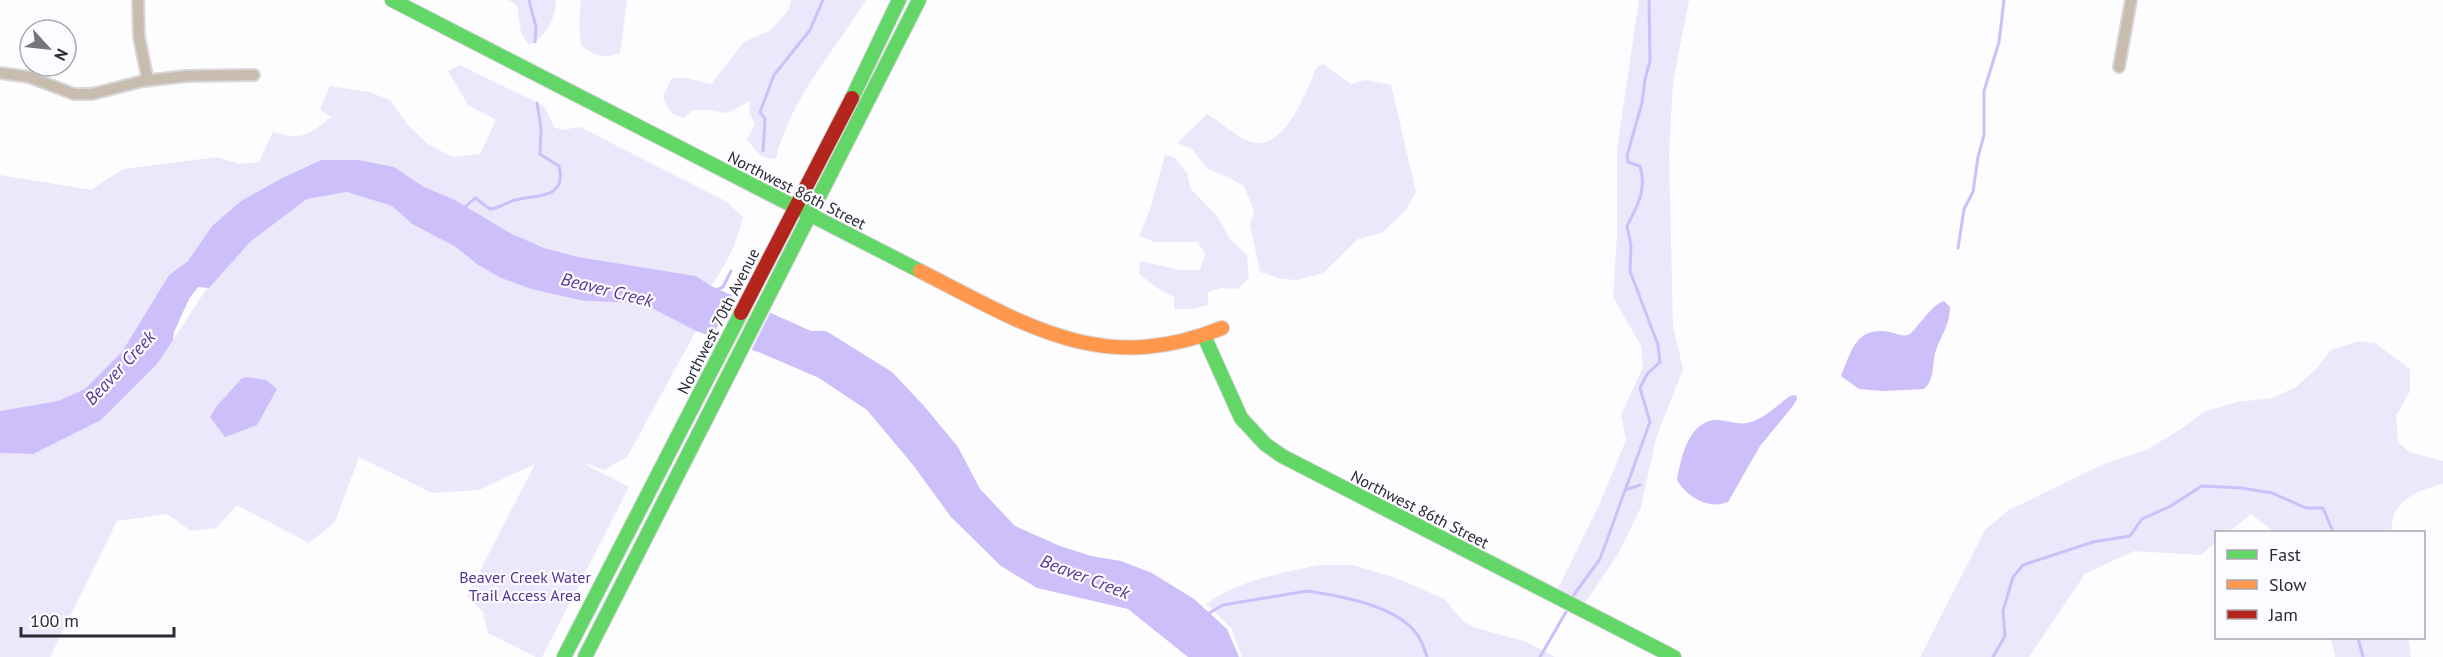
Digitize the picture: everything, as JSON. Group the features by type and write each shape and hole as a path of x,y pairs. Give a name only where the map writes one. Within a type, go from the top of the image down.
{"main road":[{"name":"Northwest 86th Street","path":"392,0 1031,327 1067,340 1097,346 1125,347 1204,336 1222,328"},
{"name":"Northwest 70th Avenue","path":"564,657 795,208 899,0"},
{"path":"585,657 729,377 808,214 827,184 919,0"},
{"name":"Northwest 86th Street","path":"1204,336 1241,418 1265,444 1282,456 1674,657"}],"street":[{"path":"138,0 139,37 147,76 143,81"},
{"path":"2119,67 2122,39 2131,0"},
{"path":"0,73 29,77 74,94 92,94 143,81 187,76 254,75"}],"green space":[{"path":"508,0 556,0 549,27 541,37 529,45 521,33 517,5"},
{"path":"581,0 627,0 620,53 609,56 599,55 581,45 579,25"},
{"path":"791,0 866,0 803,95 783,136 776,158 763,156 747,139 755,125 749,112 750,101 727,113 693,110 684,118 670,111 663,96 672,78 685,78 711,84 744,42 771,30 789,9"},
{"path":"1639,0 1689,0 1673,82 1669,154 1673,326 1683,369 1656,438 1641,507 1618,554 1585,603 1558,589 1600,503 1626,440 1621,415 1643,367 1641,346 1613,297 1617,235 1617,149"},
{"path":"1323,64 1351,84 1365,80 1391,85 1416,192 1406,210 1382,233 1358,239 1323,273 1297,280 1282,279 1260,272 1250,224 1254,211 1244,186 1208,169 1192,149 1177,143 1207,114 1251,142 1263,143 1274,138 1293,117 1317,67"},
{"path":"460,65 544,106 554,127 562,130 580,127 727,202 743,217 731,253 711,286 696,276 578,257 544,248 510,233 455,200 424,187 394,167 321,160 241,201 212,226 188,261 169,275 122,353 85,389 58,401 0,411 0,175 91,190 123,169 217,157 240,164 259,162 273,132 291,136 304,135 331,117 320,109 330,86 369,92 390,100 408,125 428,144 452,157 480,154 496,120 468,105 448,71"},
{"path":"1165,155 1175,158 1187,173 1190,188 1217,216 1230,239 1247,255 1249,278 1237,289 1221,288 1208,292 1208,305 1193,309 1174,309 1174,297 1157,288 1139,274 1140,261 1180,270 1200,270 1205,254 1198,242 1155,242 1139,236 1150,210"},
{"name":"Beaver Creek Water Trail Access Area","path":"347,192 392,206 412,224 456,247 478,265 501,278 531,289 585,301 642,303 696,331 627,457 604,470 579,461 629,487 542,657 536,657 488,633 483,612 467,596 535,464 479,490 432,493 359,457 335,522 309,543 237,505 216,528 191,531 167,514 117,521 50,657 0,657 0,453 33,454 158,363 205,291 250,242 307,199"},
{"path":"2359,341 2375,343 2410,369 2410,391 2396,416 2398,442 2409,452 2443,461 2443,484 2415,494 2400,505 2392,522 2392,531 2273,531 2251,514 2230,531 2215,531 2215,543 2201,555 2134,551 2085,574 2029,657 1920,657 1985,530 2009,510 2106,463 2146,450 2204,412 2237,402 2272,398 2296,387 2316,369 2331,350"},
{"path":"1320,565 1353,565 1399,579 1444,599 1464,622 1476,628 1527,642 1555,657 1242,657 1231,628 1206,604 1246,583"},
{"path":"2331,639 2408,639 2411,657 2335,657"}],"water":[{"name":"Beaver Creek","path":"321,160 358,160 394,167 424,187 455,200 510,233 544,248 578,257 696,276 711,286 811,331 826,331 892,372 958,447 980,489 1015,526 1060,546 1091,556 1121,561 1152,573 1194,599 1227,629 1239,657 1188,657 1128,609 1037,588 1001,566 951,517 913,465 867,410 819,378 761,353 696,331 642,303 585,301 531,289 501,278 478,265 456,247 412,224 392,206 347,192 307,199 250,242 209,288 198,287 189,299 174,332 173,340 158,363 101,420 33,454 0,453 0,411 58,401 85,389 122,352 169,275 188,261 212,226 241,201"},
{"path":"1944,301 1950,307 1947,325 1935,353 1932,377 1924,389 1883,391 1859,389 1841,376 1852,349 1862,336 1879,331 1908,335 1933,308"},
{"path":"242,378 266,380 277,389 257,425 225,437 210,417"},
{"path":"1796,395 1797,399 1793,406 1760,446 1728,502 1706,503 1693,497 1681,486 1677,480 1681,462 1691,435 1697,428 1714,420 1735,423 1753,421 1765,416 1790,396"}],"pier":[{"path":"734,293 772,309 750,353 711,339"}],"waterway":[{"path":"529,0 536,27 535,42"},
{"path":"763,151 765,119 760,112 774,75 810,30 823,0"},
{"path":"1573,596 1600,559 1650,422 1640,388 1647,374 1660,362 1658,345 1630,271 1631,245 1627,226 1642,190 1640,166 1628,162 1627,156 1642,103 1650,61 1649,0"},
{"path":"1958,248 1964,209 1973,192 1984,135 1984,91 1999,42 2004,0"},
{"path":"464,208 475,198 490,209 512,201 546,194 558,186 559,166 540,154 541,128 537,103"},
{"path":"716,290 723,287 731,271"},
{"path":"1625,490 1640,485"},
{"path":"1993,657 2005,636 2003,611 2013,577 2023,565 2093,542 2130,536 2142,519 2169,507 2202,486 2242,488 2272,493 2306,508 2323,508 2333,531"},
{"path":"1206,615 1223,605 1307,591 1336,596 1370,604 1400,618 1420,639 1427,657"},
{"path":"1540,657 1566,612"},
{"path":"2358,639 2363,657"}],"traffic: fast":[{"path":"392,0 920,271"},
{"path":"852,98 899,0"},
{"path":"585,657 919,0"},
{"path":"564,657 741,313"},
{"path":"1204,336 1241,418 1265,444 1282,456 1674,657"}],"traffic: slow":[{"path":"920,271 1030,325 1065,338 1101,345 1139,347 1179,342 1222,328"}],"traffic: jam":[{"path":"741,313 852,98"}]}
